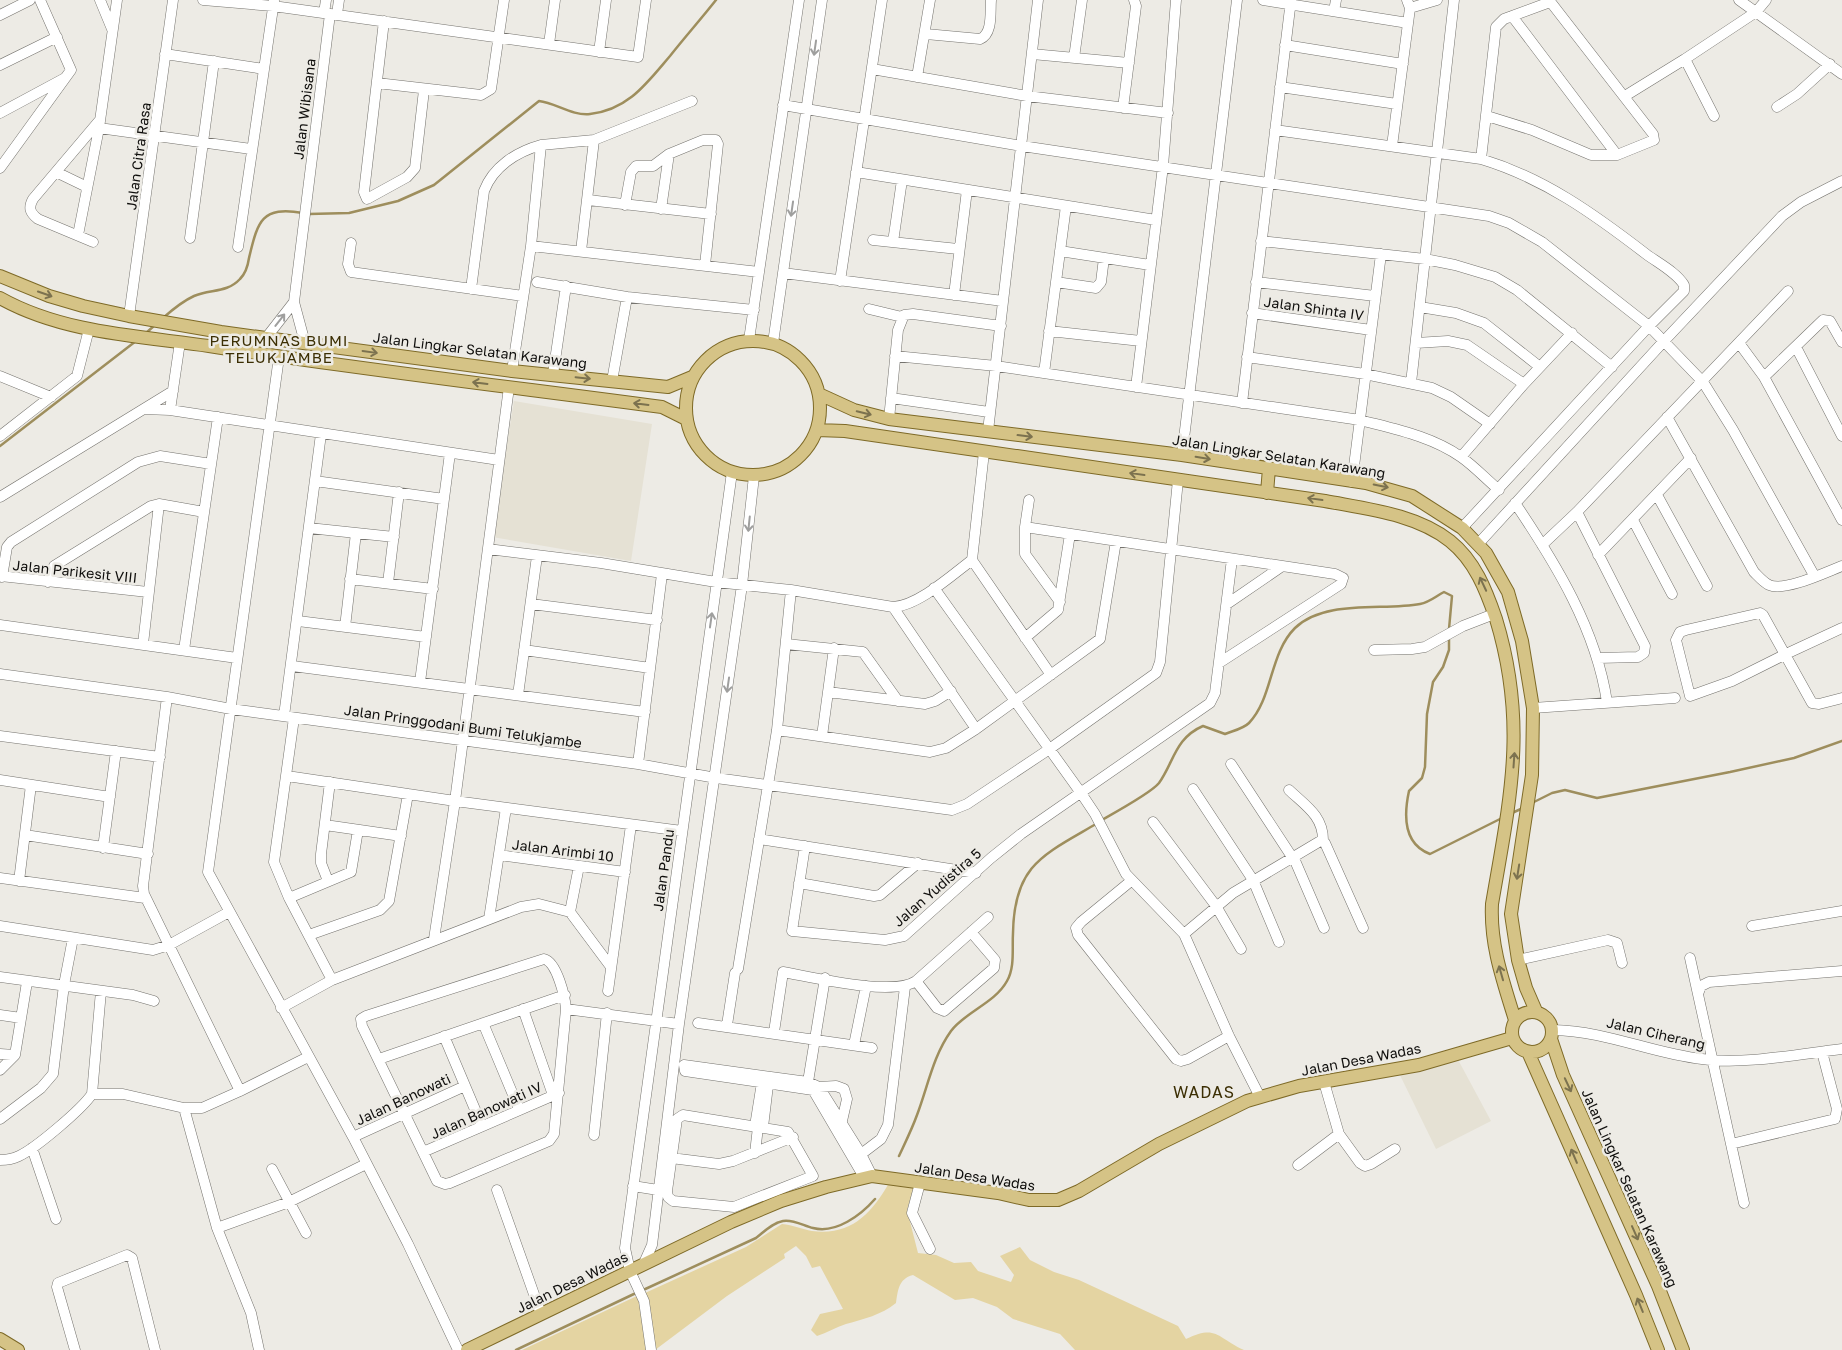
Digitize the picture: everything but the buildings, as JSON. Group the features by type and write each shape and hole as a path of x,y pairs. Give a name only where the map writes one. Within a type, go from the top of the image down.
{"main road":[{"name":"Jalan Lingkar Selatan Karawang","path":"0,276 49,296 129,316 266,338 512,371 668,387 692,377"},
{"path":"0,298 27,311 89,329 279,357 662,407 677,412 686,420"},
{"path":"749,340 772,343 790,351 805,364 815,381 819,394 817,430 808,448 793,463 774,472 754,476 732,472 710,461 695,442 686,420 686,400 692,377 700,364 714,352 731,343 749,340"},
{"name":"Jalan Lingkar Selatan Karawang","path":"819,394 854,410 888,419 1182,455 1389,488 1412,496 1462,528 1479,544 1495,566 1511,599 1522,641 1534,708 1529,798 1511,914 1518,960 1526,988 1536,1011"},
{"path":"817,430 845,431 1325,500 1388,513 1436,532 1450,541 1472,564 1486,592 1494,614 1509,673 1515,724 1514,771 1492,904 1491,926 1500,969 1515,1020 1512,1038 1518,1047 1528,1052 1542,1050 1552,1035 1550,1022 1544,1015 1536,1011 1528,1012 1515,1020"},
{"path":"1267,493 1269,468"},
{"name":"Jalan Lingkar Selatan Karawang","path":"1552,1035 1563,1075 1658,1286 1683,1350"},
{"name":"Jalan Desa Wadas","path":"467,1350 644,1263 781,1201 868,1176 898,1178 998,1193 1029,1200 1058,1200 1079,1191 1222,1112 1260,1097 1324,1082 1419,1065 1512,1038"},
{"path":"1528,1052 1658,1350"},
{"path":"0,1339 18,1350"}],"street":[{"path":"0,15 30,0"},
{"path":"0,168 68,76 70,65 40,0"},
{"path":"100,0 112,30"},
{"path":"78,235 99,124 117,0"},
{"name":"Jalan Citra Rasa","path":"129,316 173,0"},
{"path":"203,0 274,3 330,14 638,57 646,0"},
{"path":"326,0 330,14"},
{"path":"330,14 339,0"},
{"path":"377,84 481,95 489,93 504,0"},
{"path":"549,44 555,0"},
{"path":"599,52 606,0"},
{"path":"749,340 798,0"},
{"path":"772,343 822,0"},
{"path":"840,281 882,0"},
{"path":"917,77 926,34 930,0"},
{"path":"926,34 980,39 984,37 988,31 991,0"},
{"path":"988,431 1038,0"},
{"path":"1074,58 1082,0"},
{"path":"1123,108 1136,6 1134,0"},
{"path":"1136,387 1163,166 1176,0"},
{"path":"1182,455 1237,0"},
{"path":"1262,0 1290,2 1408,23"},
{"path":"1334,11 1336,0"},
{"path":"1392,146 1408,23 1408,4 1437,0"},
{"path":"1411,383 1454,0"},
{"path":"1739,0 1842,74"},
{"path":"1625,96 1756,12 1766,0"},
{"path":"1481,159 1495,33 1501,22 1549,1 1625,96 1654,138 1652,142 1617,156 1591,156 1532,130 1487,116"},
{"path":"1242,403 1290,2"},
{"path":"238,247 274,3"},
{"name":"Jalan Wibisana","path":"294,302 330,14"},
{"path":"1512,16 1617,156"},
{"path":"384,21 364,192 367,199 407,177 415,168 424,90"},
{"path":"0,65 57,36"},
{"path":"1285,46 1403,64"},
{"path":"165,54 264,68"},
{"path":"1032,54 1129,64"},
{"path":"1684,59 1714,116"},
{"path":"190,238 214,61"},
{"path":"1777,107 1797,94 1830,64"},
{"path":"872,69 1027,96 1168,113"},
{"path":"0,113 68,76"},
{"path":"1280,87 1397,104"},
{"path":"470,289 484,191 490,177 500,167 541,145 594,140 692,101"},
{"path":"783,105 1022,146 1489,216 1524,230 1649,326 1703,382 1815,577"},
{"path":"99,124 154,136 251,149"},
{"path":"93,242 38,219 30,209 33,199 99,124"},
{"path":"1275,130 1481,159 1535,179 1592,212 1682,282 1685,288 1462,528"},
{"path":"625,205 629,180 634,168 653,166 669,154 703,140 715,139 718,141 705,265"},
{"path":"581,251 594,140"},
{"path":"512,371 531,246 541,145"},
{"path":"661,208 669,154"},
{"path":"56,172 87,187"},
{"path":"856,172 1156,220"},
{"path":"893,242 902,180"},
{"path":"1479,544 1664,341 1790,208 1842,181"},
{"path":"954,295 958,249 967,190"},
{"path":"588,200 710,214"},
{"path":"1044,373 1066,206"},
{"path":"873,240 958,249"},
{"path":"1261,241 1425,259 1473,270 1506,282 1572,333 1612,367"},
{"path":"351,243 348,264 351,272 523,296"},
{"path":"531,246 759,272"},
{"path":"1060,252 1150,264"},
{"path":"1352,482 1381,254"},
{"path":"1056,282 1096,288 1101,282 1104,258"},
{"path":"783,273 1003,301"},
{"path":"537,282 627,297 754,310"},
{"path":"1256,282 1375,296"},
{"path":"553,374 566,286"},
{"path":"1542,544 1577,512 1788,291"},
{"path":"612,381 627,297"},
{"path":"266,338 294,302"},
{"path":"294,302 304,343"},
{"path":"1420,307 1456,313 1484,323 1540,367"},
{"path":"869,309 902,317 913,314 1000,326"},
{"name":"Jalan Shinta IV","path":"1252,313 1371,330"},
{"path":"888,419 895,356 902,317"},
{"path":"1764,377 1824,319 1828,319 1833,325 1842,342"},
{"path":"0,436 77,376 89,329"},
{"path":"1049,331 1141,341"},
{"path":"1461,457 1524,384 1572,333"},
{"path":"1416,343 1448,341 1467,345 1524,384"},
{"path":"170,410 180,342"},
{"path":"1739,343 1764,377 1842,520"},
{"path":"1796,347 1842,436"},
{"path":"895,356 996,366 1360,420 1419,436 1461,457 1498,490"},
{"path":"279,357 208,872 353,1137 408,1244 458,1350"},
{"path":"1247,357 1365,374 1441,391 1490,424"},
{"path":"0,376 51,397"},
{"path":"434,939 455,802 509,387"},
{"path":"0,497 173,391"},
{"path":"891,398 989,412"},
{"path":"144,409 170,410 499,460"},
{"path":"184,650 218,417"},
{"path":"1667,417 1754,572 1762,580 1771,586 1782,586 1815,577 1842,566"},
{"path":"321,434 292,666 287,776 274,862 289,898 332,980"},
{"path":"420,682 450,452"},
{"path":"984,452 972,560 1051,676"},
{"path":"1,576 7,547 11,542 138,462 160,456 212,464"},
{"path":"1598,555 1691,458"},
{"name":"Jalan Pandu","path":"651,1350 643,1298 630,1271 624,1248 732,472"},
{"path":"644,1263 652,1245 680,1024 742,585 754,476"},
{"name":"Jalan Pringgodani Bumi Telukjambe","path":"0,674 167,697 231,709 638,764 716,778 952,810 967,804 1048,750 1156,673 1160,662 1178,480"},
{"path":"315,481 444,498"},
{"path":"388,584 399,492"},
{"path":"1657,495 1707,586"},
{"path":"1029,500 1025,526 1025,554 1060,602"},
{"path":"1515,503 1542,544 1581,616 1598,658 1607,702"},
{"path":"48,582 54,566 145,508 159,504 204,512"},
{"path":"143,644 159,504"},
{"path":"1577,512 1643,641 1645,650 1638,657 1598,658"},
{"path":"1633,520 1672,594"},
{"path":"1025,526 1335,574 1342,577 1344,580 1342,584 1219,663"},
{"path":"309,528 394,537"},
{"path":"345,627 356,533"},
{"path":"1025,638 1056,612 1060,602 1070,534"},
{"path":"777,730 930,752 946,748 1051,676 1100,639 1116,541"},
{"path":"488,549 716,582 791,590 893,607 909,604 972,560"},
{"path":"518,695 537,556"},
{"name":"Jalan Yudistira 5","path":"799,883 792,931 885,940 898,939 1021,834 1205,708 1215,693 1232,559"},
{"path":"1227,604 1280,567"},
{"path":"638,764 662,574"},
{"name":"Jalan Parikesit VIII","path":"1,576 148,592"},
{"path":"350,579 433,589"},
{"path":"934,588 1095,814 1116,858 1131,881 1184,934 1229,1036 1260,1097"},
{"path":"727,1025 769,785 777,730 791,590"},
{"path":"531,604 656,620"},
{"path":"893,607 976,729"},
{"path":"1842,628 1786,654 1732,681 1690,696 1676,640 1680,632 1758,612 1763,615 1786,654 1812,703 1819,704 1842,698"},
{"path":"1374,650 1412,649 1433,644 1449,634 1494,614"},
{"path":"298,621 426,636"},
{"path":"0,625 237,658"},
{"path":"786,644 858,650 867,655 898,701"},
{"path":"822,736 834,648"},
{"path":"524,650 650,668"},
{"path":"292,666 645,712"},
{"path":"828,692 926,704 951,691"},
{"path":"167,697 143,886 145,898 170,945 240,1091"},
{"path":"1534,708 1607,702 1647,702 1675,698"},
{"path":"0,736 160,757"},
{"path":"103,848 116,751"},
{"path":"1231,764 1293,857 1324,928"},
{"path":"287,776 455,802 682,831"},
{"path":"0,780 110,797"},
{"path":"328,881 321,859 330,782"},
{"path":"19,881 32,785"},
{"path":"1193,789 1253,880 1279,942"},
{"path":"1289,790 1318,818 1323,829 1323,840 1363,928"},
{"path":"309,935 380,910 386,906 392,892 408,794"},
{"path":"489,919 506,808"},
{"path":"1153,822 1216,906 1241,948"},
{"path":"325,825 401,836"},
{"path":"608,991 630,825"},
{"path":"289,898 351,872 358,830"},
{"path":"25,836 148,854"},
{"path":"759,839 976,873"},
{"path":"1184,934 1216,906 1253,880 1323,840"},
{"path":"804,846 799,883 874,896 885,893 918,864"},
{"name":"Jalan Arimbi 10","path":"499,855 625,872"},
{"path":"570,912 579,866"},
{"path":"0,878 145,898"},
{"path":"1131,881 1081,922 1076,928 1078,934 1132,1000 1176,1059 1188,1059 1229,1036"},
{"path":"281,1008 332,980 434,939 533,904 570,912 611,967"},
{"path":"1752,926 1842,911"},
{"path":"0,926 153,950 170,945 229,912"},
{"path":"774,1032 783,972 866,986 905,987 916,981 988,917"},
{"path":"916,981 937,1008 944,1011 994,968 996,964 991,954 971,932"},
{"path":"0,1119 41,1088 53,1074 72,938"},
{"path":"1518,960 1608,940 1616,943 1622,963"},
{"path":"1690,958 1744,1203"},
{"path":"544,959 552,964 565,995 566,1009 556,1094 554,1134 549,1141 445,1184 437,1180 361,1022 366,1016 544,959"},
{"path":"1698,994 1701,986 1709,982 1842,971"},
{"path":"0,977 27,982 64,985 154,1000"},
{"path":"824,978 815,1039 812,1087 837,1121 868,1176"},
{"path":"0,1070 15,1055 27,982"},
{"path":"854,1045 866,986"},
{"path":"858,1156 881,1139 888,1126 905,987"},
{"path":"0,1160 20,1156 32,1148 85,1105 92,1094 101,991"},
{"path":"379,1059 565,995"},
{"path":"523,1008 556,1094"},
{"path":"566,1009 680,1024"},
{"path":"594,1135 607,1013"},
{"path":"0,1016 21,1018"},
{"path":"698,1022 872,1048"},
{"path":"483,1023 520,1109"},
{"name":"Jalan Ciherang","path":"1552,1035 1590,1032 1667,1052 1712,1060 1842,1050"},
{"path":"444,1036 482,1126"},
{"path":"1731,1144 1835,1119 1837,1109 1822,1052"},
{"path":"0,1054 15,1055"},
{"path":"92,1094 123,1094 184,1108 202,1108 308,1056"},
{"path":"694,1069 812,1087 836,1086 844,1089 847,1099 837,1121"},
{"path":"755,1153 766,1079"},
{"path":"1324,1082 1339,1134 1346,1146 1365,1166 1395,1149"},
{"name":"Jalan Banowati","path":"353,1137 465,1086"},
{"name":"Jalan Banowati IV","path":"423,1152 556,1094"},
{"path":"184,1108 217,1228 251,1313 259,1350"},
{"path":"681,1115 784,1130 793,1138 813,1176 734,1207 670,1199 667,1191 671,1158 677,1119 681,1115"},
{"path":"1298,1165 1339,1134"},
{"path":"671,1158 719,1164 755,1153 793,1138"},
{"path":"32,1148 56,1219"},
{"path":"217,1228 324,1187 366,1164"},
{"path":"272,1170 306,1233"},
{"path":"920,1182 912,1213 930,1249"},
{"path":"633,1186 658,1190"},
{"path":"497,1190 541,1314"},
{"path":"76,1350 57,1287 60,1281 129,1256 155,1350"}],"shaded area":[{"path":"514,401 652,424 631,561 492,537"},
{"path":"1455,1054 1491,1121 1436,1149 1397,1069"},
{"path":"889,1183 914,1187 907,1210 918,1253 936,1255 954,1263 971,1262 978,1271 1011,1282 1014,1275 1000,1256 1020,1247 1030,1260 1054,1272 1079,1280 1178,1326 1186,1339 1204,1333 1211,1333 1244,1350 1075,1350 1060,1334 1013,1319 997,1307 973,1298 955,1300 913,1275 904,1279 898,1290 896,1303 884,1311 842,1325 817,1336 811,1330 820,1314 843,1309 820,1266 812,1268 806,1256 796,1246 784,1254 785,1258 727,1296 655,1350 645,1293 746,1247 782,1224 812,1231 826,1232 849,1226 867,1213"},
{"path":"639,1295 648,1350 522,1350"}],"waterway":[{"path":"309,214 349,213 398,201 434,185 539,101 583,114 615,107 636,94 645,85 716,0"},
{"path":"163,318 190,298 230,287 240,279 247,266 255,234 264,219 270,214 289,211 303,213"},
{"path":"146,333 155,325"},
{"path":"0,446 136,341"},
{"path":"1100,821 1132,803 1155,787 1164,775 1176,751 1186,737 1194,731 1203,726 1225,734 1247,725 1257,713 1263,701 1280,650 1295,628 1307,619 1322,613 1338,610 1420,604 1444,592 1452,596 1449,629"},
{"path":"1449,637 1449,650 1443,667 1433,682 1427,714 1425,767 1422,778 1409,791 1406,818 1410,836 1421,849 1430,854 1502,818"},
{"path":"1532,803 1552,793 1565,790 1597,798 1730,772 1794,758 1842,741"},
{"path":"1512,813 1523,808"},
{"path":"899,1156 915,1120 935,1061 951,1031 964,1018 1002,989 1010,976 1015,910 1019,892 1026,877 1047,854 1096,824"},
{"path":"641,1291 756,1238 779,1222 791,1221 822,1229 839,1226 855,1217 875,1199"},
{"path":"516,1350 636,1293"}],"district":[{"name":"PERUMNAS BUMI TELUKJAMBE","path":"279,348"},
{"name":"WADAS","path":"1204,1092"}]}
